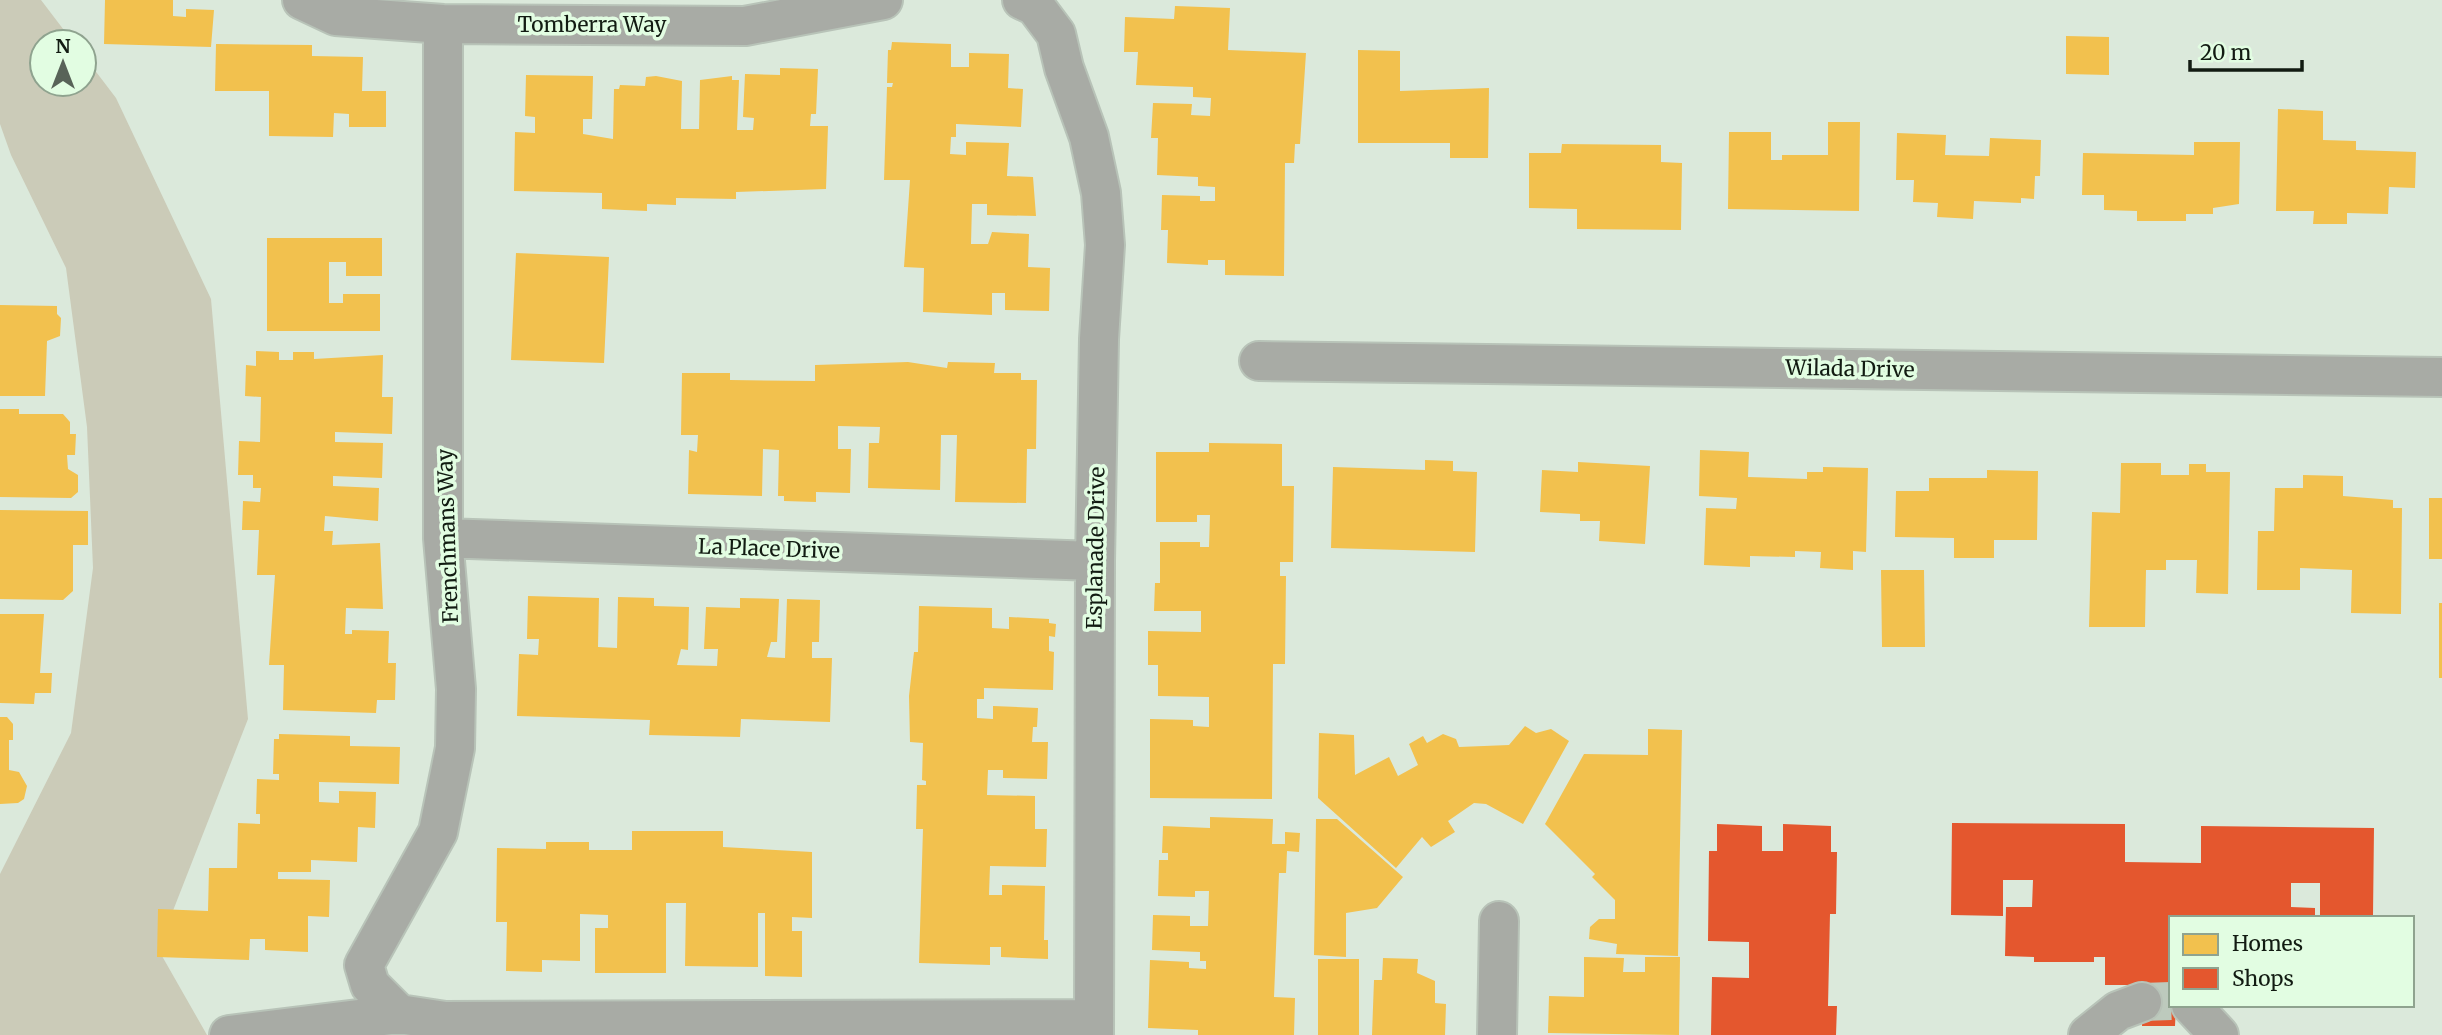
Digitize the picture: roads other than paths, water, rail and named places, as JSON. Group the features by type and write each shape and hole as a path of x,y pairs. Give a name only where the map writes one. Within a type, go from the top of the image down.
{"street":[{"name":"Tomberra Way","path":"302,0 336,16 443,24 745,26 883,0"},
{"name":"Esplanade Drive","path":"1022,0 1035,6 1056,34 1064,68 1091,148 1101,193 1105,245 1099,339 1095,561 1094,1027"},
{"name":"Frenchmans Way","path":"399,1014 370,985 364,965 438,832 456,748 457,689 443,538 443,24"},
{"name":"Wilada Drive","path":"1259,361 2442,377"},
{"name":"La Place Drive","path":"443,538 1095,561"},
{"path":"1497,1035 1499,921"},
{"path":"2088,1035 2118,1011 2143,1002"},
{"path":"2193,1007 2219,1035"},
{"path":"229,1035 399,1014 446,1021 1094,1027"}],"tunnel":[{"path":"2142,1002 2169,1001"}]}
